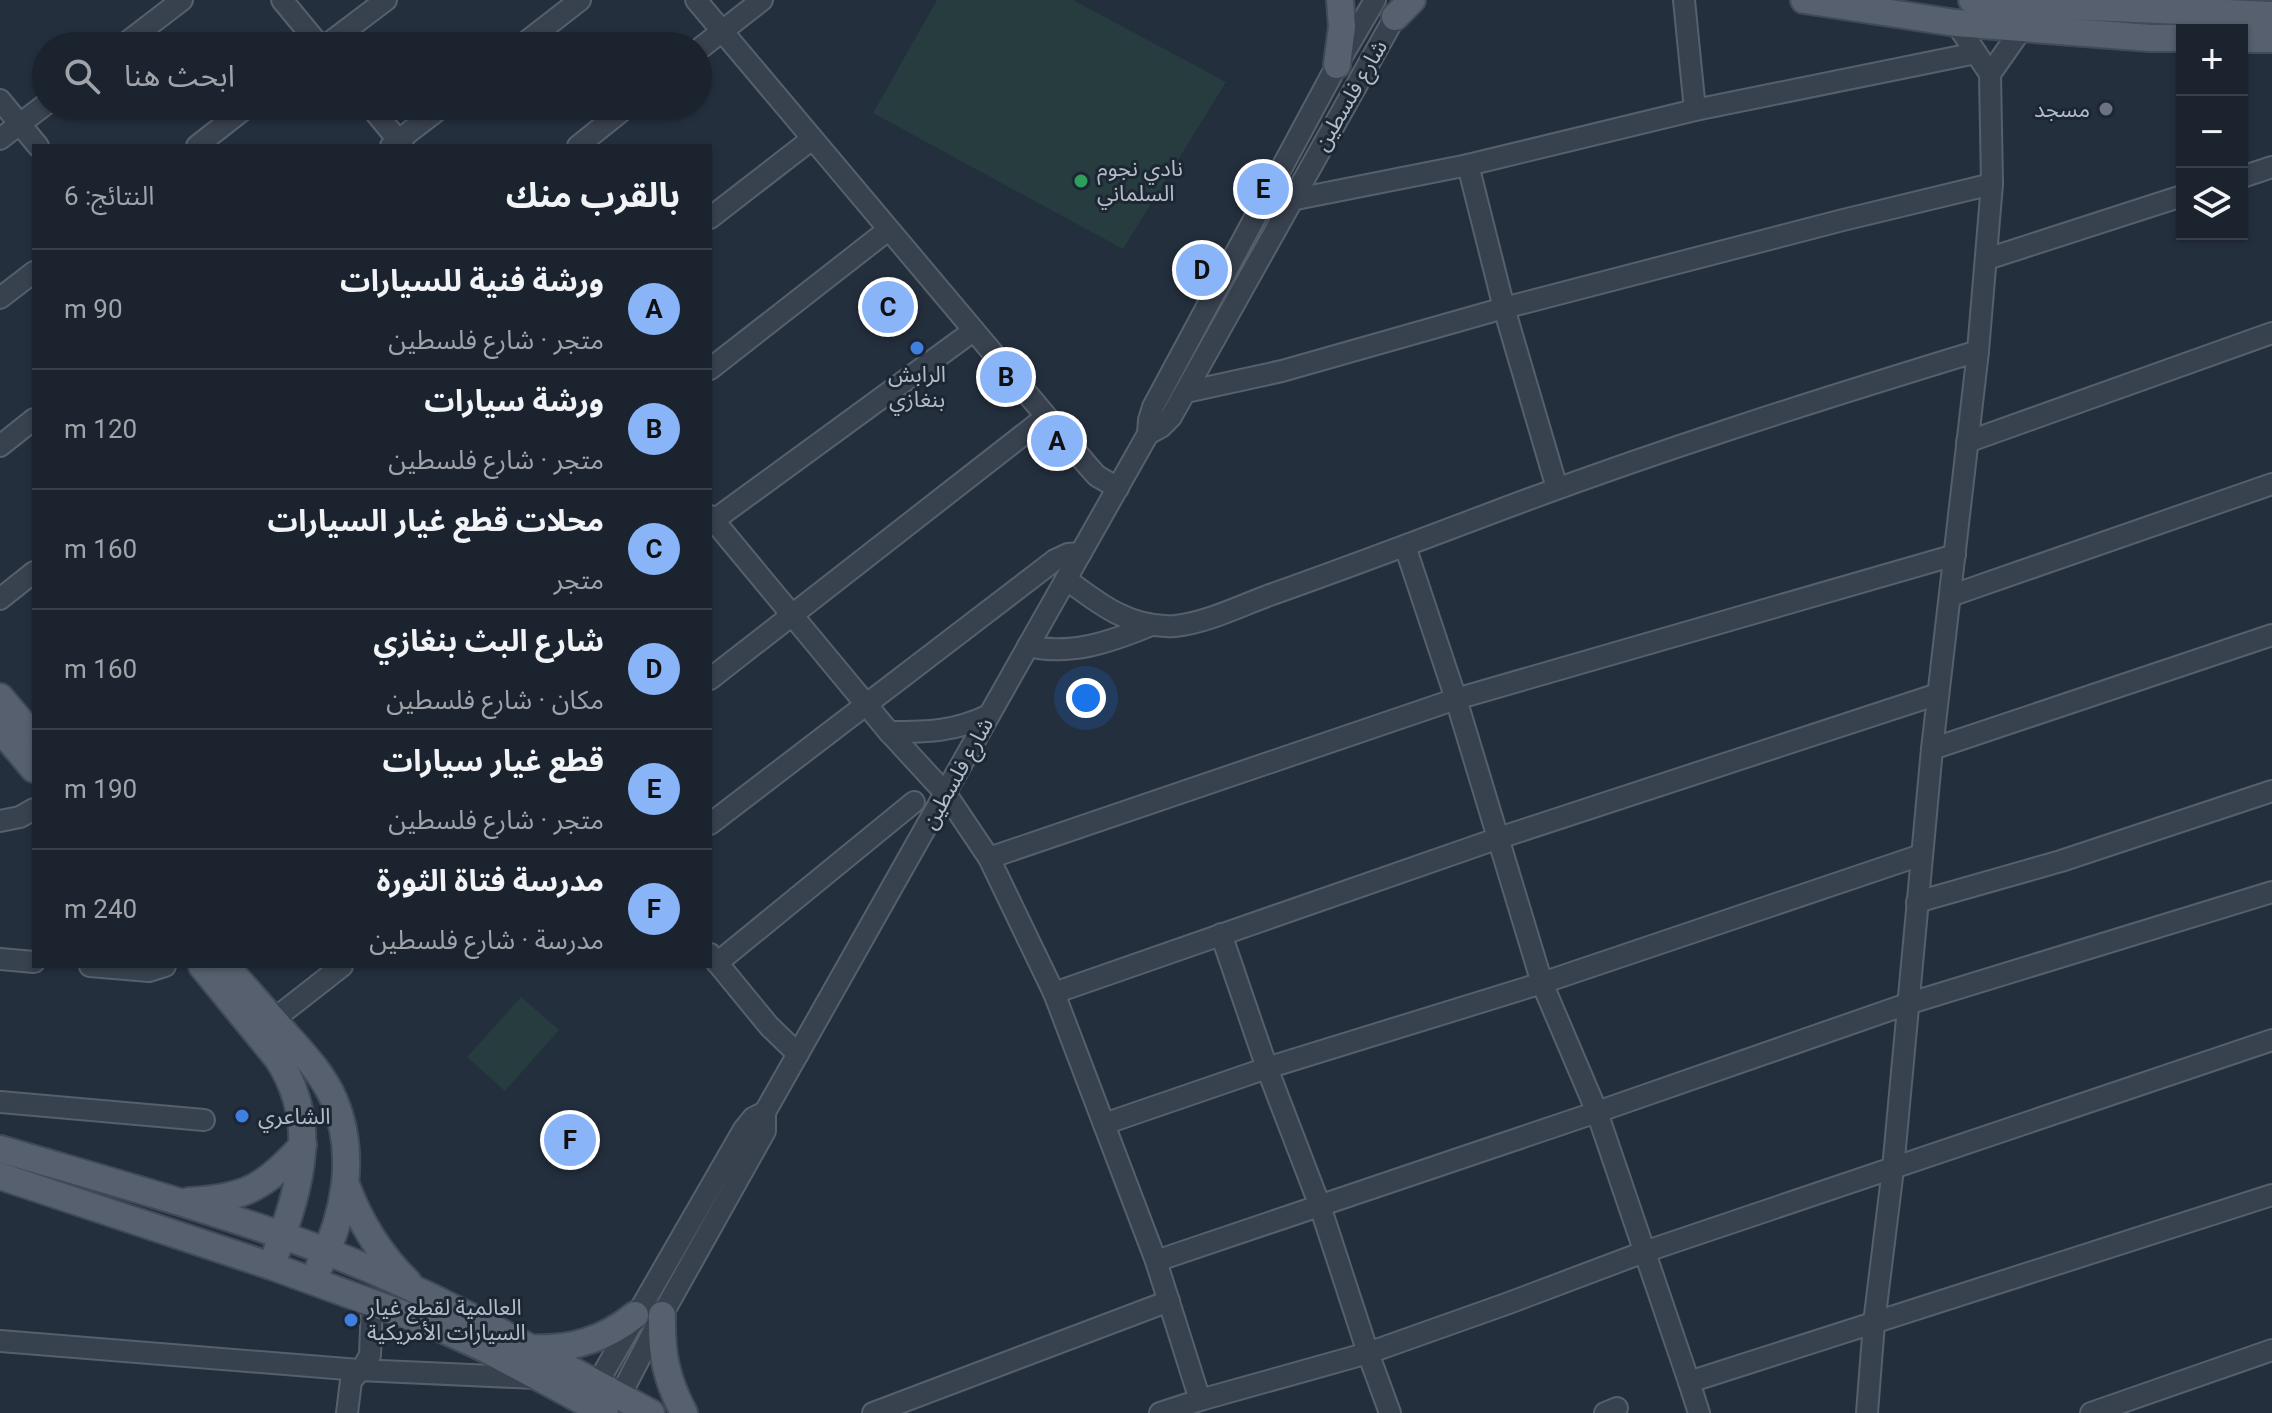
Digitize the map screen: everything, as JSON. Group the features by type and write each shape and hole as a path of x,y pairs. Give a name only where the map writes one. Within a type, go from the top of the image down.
{"main road":[{"path":"1337,65 1342,27 1340,0"},
{"path":"1804,0 1956,23 2176,38"},
{"path":"1972,0 2272,15"},
{"path":"2248,39 2272,39"},
{"path":"0,697 32,734"},
{"path":"0,729 32,767"},
{"path":"204,968 278,1059 288,1075 301,1114 303,1145 299,1180 271,1266"},
{"path":"228,968 321,1077 342,1124 346,1185 336,1226 312,1280"},
{"path":"176,1201 227,1196 258,1186 276,1174 303,1145"},
{"path":"0,1149 176,1201 327,1251 416,1290 530,1348 599,1402"},
{"path":"0,1176 312,1280 453,1334 541,1378 599,1402 651,1413"},
{"path":"346,1185 355,1209 374,1242 397,1272 416,1290"},
{"path":"530,1348 586,1343 604,1336 635,1315"},
{"path":"662,1315 661,1344 665,1367 684,1413"}],"street":[{"path":"140,32 182,0"},
{"path":"282,0 310,32"},
{"path":"341,32 386,0"},
{"path":"539,32 580,0"},
{"path":"696,0 1088,466 1097,476 1118,488"},
{"path":"712,39 762,0"},
{"path":"1684,0 1695,110"},
{"name":"شارع فلسطين","path":"599,1402 662,1315 765,1131 765,1112 1148,434 1153,407 1337,65 1397,4"},
{"name":"شارع فلسطين","path":"1148,434 1166,423 1186,392 1397,4"},
{"path":"1867,1413 1932,749 1978,351 1992,184 1990,74 1956,23"},
{"path":"1990,74 2023,27"},
{"path":"1291,200 1468,165 1695,110 1976,53"},
{"path":"0,100 36,144"},
{"path":"0,139 32,115"},
{"path":"200,144 230,120"},
{"path":"380,120 398,144 426,120"},
{"path":"580,144 610,120"},
{"path":"712,216 812,139"},
{"path":"1468,165 1504,308 1557,488"},
{"path":"2248,175 2272,167"},
{"path":"1186,392 1282,371 1504,308 1992,184"},
{"path":"1987,259 2176,198"},
{"path":"712,367 888,230"},
{"path":"0,298 32,274"},
{"path":"712,519 973,331"},
{"path":"1967,442 2272,333"},
{"path":"1028,646 1045,650 1074,649 1099,644 1149,626 1178,626 1205,618 1557,488 1767,415 1978,351"},
{"path":"712,677 1046,417"},
{"path":"0,446 32,421"},
{"path":"1950,596 2272,484"},
{"path":"712,521 889,732 946,794 989,858 1054,993 1156,1261 1200,1400"},
{"path":"1405,546 1456,699 1542,983 1597,1112 1699,1413"},
{"path":"712,822 1055,560 1068,554 1081,553"},
{"path":"989,858 1456,699 1955,555"},
{"path":"0,599 32,574"},
{"path":"1066,579 1108,608 1149,626"},
{"path":"1932,749 2272,635"},
{"path":"1054,993 1499,838 1938,694"},
{"path":"889,732 945,730 989,715"},
{"path":"1917,902 2061,861 2272,791"},
{"path":"798,1054 769,1026 714,959 914,802"},
{"path":"0,821 20,817 32,810"},
{"path":"1104,1124 1267,1068 1542,983 1921,855"},
{"path":"1156,1261 1907,1004 2272,892"},
{"path":"1221,934 1267,1068 1320,1206 1390,1413"},
{"path":"0,959 32,962"},
{"path":"114,968 149,971 159,968"},
{"path":"273,1020 339,968"},
{"path":"1160,1413 1368,1353 1644,1252 2272,1040"},
{"path":"0,1102 204,1120"},
{"name":"شارع فلسطين","path":"599,1402 635,1315 744,1129 753,1118 765,1112"},
{"path":"1689,1382 2272,1195"},
{"path":"873,1413 1169,1301"},
{"path":"347,1413 349,1387 370,1355 372,1303"},
{"path":"0,1341 359,1370 541,1378"},
{"path":"2091,1413 2272,1350"}],"green space":[{"name":"نادي نجوم السلماني","path":"937,0 1073,0 1226,82 1123,249 873,113"},
{"path":"521,997 559,1030 505,1091 467,1057"}],"place":[{"name":"مسجد","path":"2106,109"},
{"name":"نادي نجوم السلماني","path":"1081,181"},
{"name":"قطع غيار سيارات","path":"1263,189"},
{"name":"شارع البث بنغازي","path":"1202,270"},
{"name":"محلات قطع غيار السيارات","path":"888,307"},
{"name":"الرابش بنغازي","path":"917,348"},
{"name":"ورشة سيارات","path":"1006,377"},
{"name":"ورشة فنية للسيارات","path":"1057,441"},
{"name":"الشاعري","path":"242,1116"},
{"name":"مدرسة فتاة الثورة","path":"570,1140"},
{"name":"العالمية لقطع غيار السيارات الأمريكية","path":"351,1320"}]}
